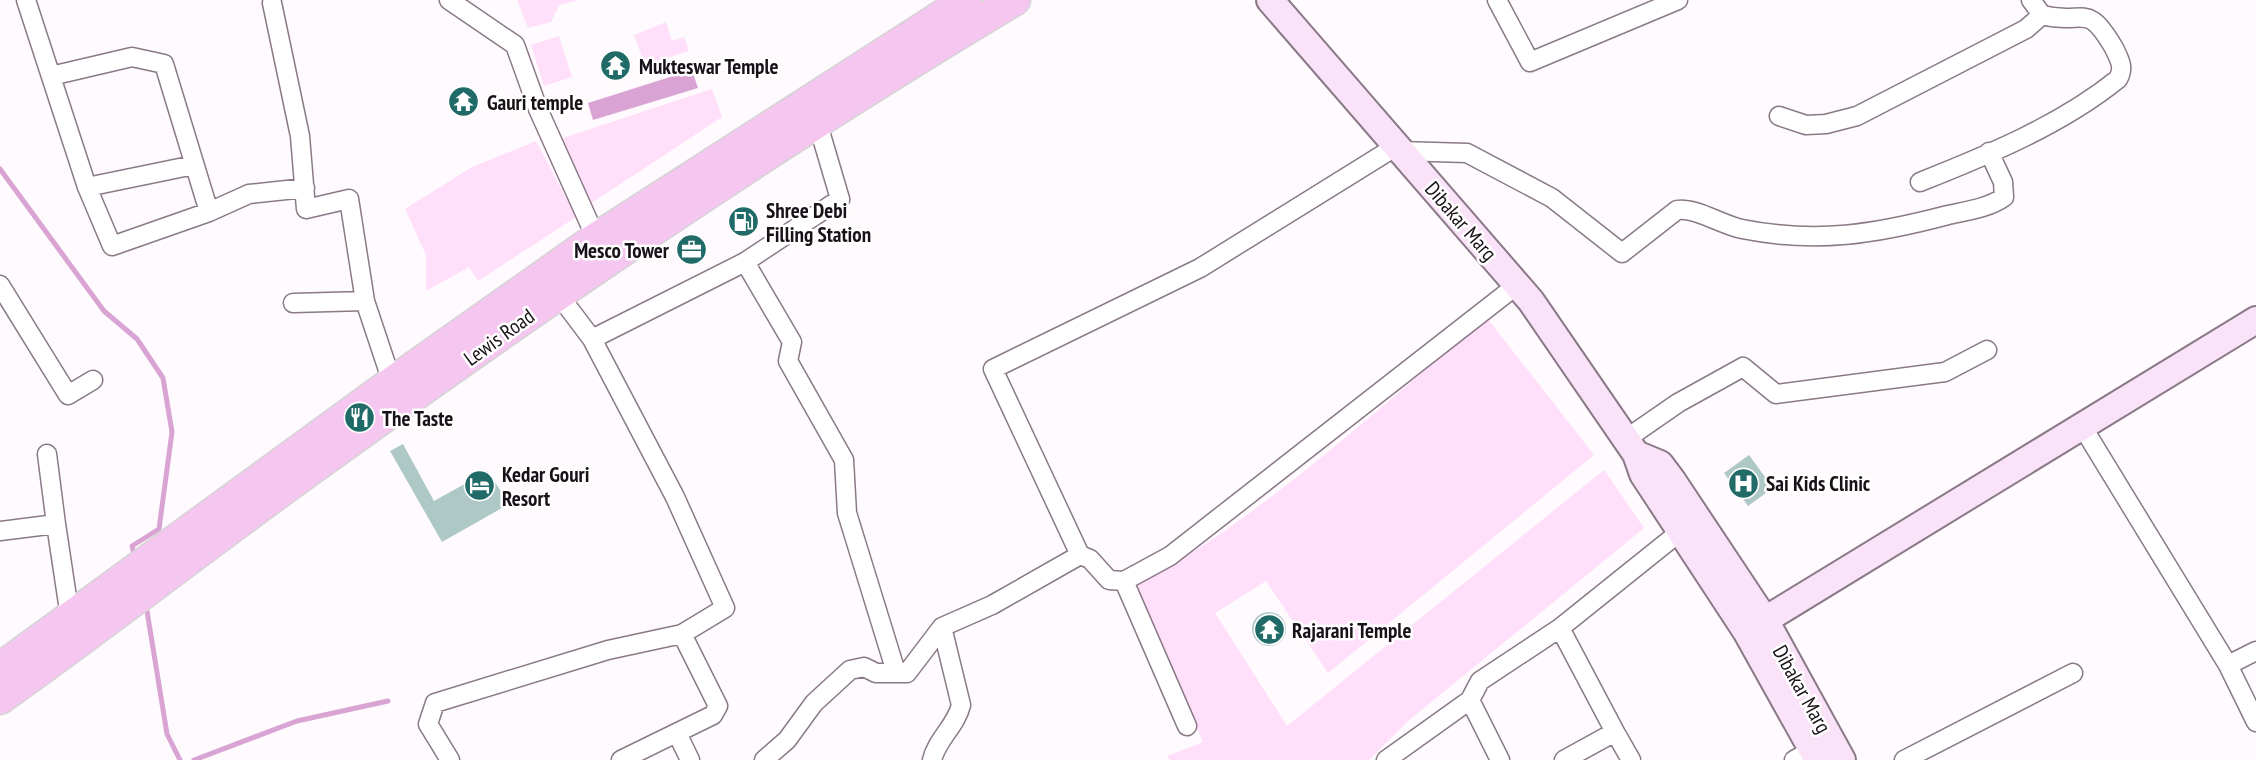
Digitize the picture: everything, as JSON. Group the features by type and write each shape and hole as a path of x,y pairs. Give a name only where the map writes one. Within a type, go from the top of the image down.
{"main road":[{"name":"Lewis Road","path":"1,698 129,589 392,382 596,238 967,0"},
{"name":"Lewis Road","path":"175,555 418,395 558,294 817,121 1015,0"},
{"name":"Dibakar Marg","path":"1270,0 1531,301 1631,447 1643,474 1746,631 1808,757"},
{"path":"1765,620 2256,320"},
{"name":"Dibakar Marg","path":"1631,447 1660,464 1672,481 1765,620 1842,760"},
{"name":"Lewis Road","path":"0,668 70,617 129,589"}],"street":[{"path":"26,0 87,187 112,246 209,212 250,194 304,188"},
{"path":"449,0 515,45 538,109 596,238"},
{"path":"1497,0 1530,62 1678,0"},
{"path":"272,3 300,136 306,209 349,199 365,301 392,382 418,395"},
{"path":"1779,116 1806,125 1826,124 1857,116 2026,29 2036,8 2092,16 2101,23 2122,64 2122,72 2110,86 2066,115 1920,182"},
{"path":"51,76 132,57 164,64 209,212"},
{"path":"592,339 745,262 840,198 817,121"},
{"path":"1517,285 1170,556 1124,581 1109,580 1090,559 1080,555 993,369 1199,268 1397,149 1467,153 1552,198 1622,253 1677,211 1686,209 1738,229 1792,238 1897,229 1976,208 2004,197 2003,182 1989,152"},
{"path":"87,187 194,165"},
{"path":"745,262 792,342 789,361 844,460 847,513 896,672"},
{"path":"0,285 68,395 93,380"},
{"path":"450,760 428,724 435,703 608,650 682,634 725,608 675,497 592,339 558,294"},
{"path":"293,303 365,301"},
{"path":"1631,447 1678,403 1743,368 1776,394 1945,372 1987,350"},
{"path":"2082,426 2228,665 2256,722"},
{"path":"47,454 70,617"},
{"path":"0,531 56,524"},
{"path":"1386,760 1470,700 1480,681 1560,628 1681,531"},
{"path":"764,760 787,740 814,703 850,670 864,667 876,673 907,673 942,628 992,605 1080,555"},
{"path":"1124,581 1186,726"},
{"path":"932,760 936,746 959,715 961,705 942,628"},
{"path":"1560,628 1630,760"},
{"path":"621,760 713,715 718,706 682,634"},
{"path":"2228,665 2256,651"},
{"path":"1904,760 2073,673"},
{"path":"1470,700 1500,760"},
{"path":"1564,760 1615,732"},
{"path":"677,733 690,760"}],"shaded area":[{"path":"517,0 579,0 559,5 551,22 528,28"},
{"path":"666,22 672,41 684,37 689,51 645,65 634,35"},
{"path":"559,36 572,77 544,86 531,45"},
{"path":"692,70 698,88 593,120 588,103"},
{"path":"712,89 722,117 590,204 563,138"},
{"path":"536,141 576,217 478,281 469,267 426,291 426,255 405,209 472,167"},
{"path":"1487,318 1594,455 1328,673 1266,581 1215,613 1287,726 1604,470 1644,528 1408,721 1369,760 1170,760 1167,756 1203,742 1136,585 1182,559 1273,496"}],"building":[{"name":"Kedar Gouri Resort","path":"403,444 434,501 488,471 509,504 442,542 390,451"},
{"path":"1749,455 1773,488 1748,506 1724,473"},
{"name":"Rajarani Temple","path":"1269,612 1281,617 1286,629 1281,641 1269,646 1257,641 1252,629 1257,617"}],"waterway":[{"path":"0,169 104,311 137,339 163,378 172,432 159,529 132,546 135,558"},
{"path":"146,605 167,734 180,760"},
{"path":"194,760 297,721 388,701"}],"place":[{"name":"Mukteswar Temple","path":"616,66"},
{"name":"Gauri temple","path":"464,102"},
{"name":"Shree Debi Filling Station","path":"743,222"},
{"name":"Mesco Tower","path":"692,250"},
{"name":"The Taste","path":"359,418"},
{"name":"Sai Kids Clinic","path":"1743,483"},
{"name":"Kedar Gouri Resort","path":"479,486"},
{"name":"Rajarani Temple","path":"1269,630"}]}
